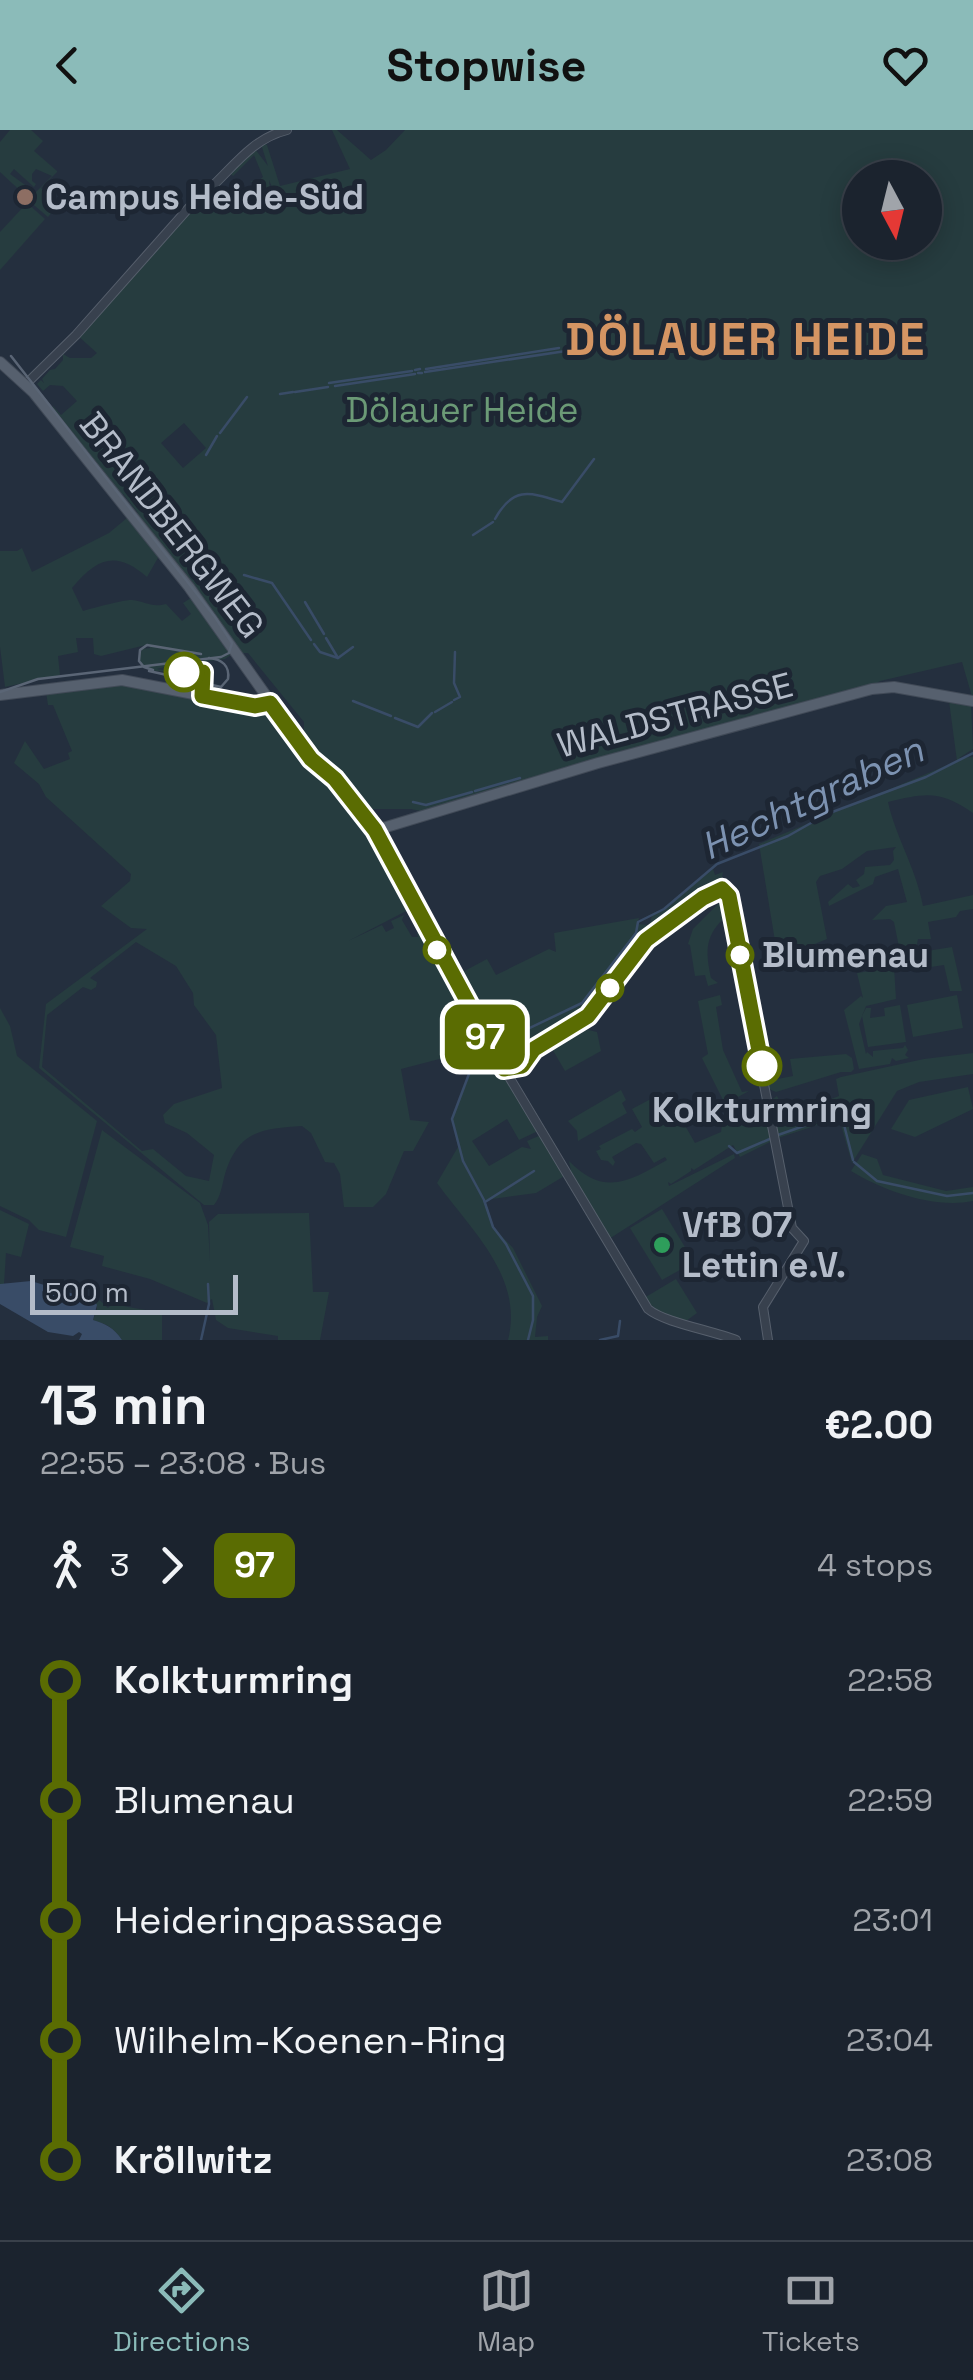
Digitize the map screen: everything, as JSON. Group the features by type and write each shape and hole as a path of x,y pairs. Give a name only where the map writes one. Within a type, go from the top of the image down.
{"main road":[{"name":"BRANDBERGWEG","path":"0,362 26,384 189,587 311,759 335,779 382,833"},
{"path":"0,695 116,680 246,704 270,703"},
{"name":"WALDSTRASSE","path":"382,833 598,763 869,689 890,687 973,701"}],"street":[{"path":"26,384 247,150 268,135 287,130"},
{"path":"382,833 504,1069 648,1309 663,1319 700,1326 736,1340"},
{"path":"504,1069 522,1066 534,1049 583,1021 646,940 703,898 725,889 792,1229 804,1241 763,1307 768,1340"}],"green space":[{"path":"10,130 31,130 43,141 34,151 57,171 41,188 58,205 48,217 28,200 52,176 36,169 32,174 34,187 14,169 10,174 32,190 26,196 0,172 0,142"},
{"name":"Dölauer Heide","path":"332,130 337,130 371,160 405,130 973,130 973,700 962,662 880,681 426,812 360,809 304,733 304,722 248,653 242,653 245,662 205,605 210,608 135,516 138,513 123,494 118,495 115,486 51,410 53,406 61,415 77,401 63,386 50,385 43,391 37,384 41,380 44,383 42,379 63,360 63,354 91,358 97,353 77,335 194,205 272,193 277,188 269,180 270,191 250,181 263,177 254,155 233,176 230,173 255,149 268,166 260,141 267,145 280,186 350,169","holes":["184,423 206,448 183,468 161,443"]},
{"path":"27,203 45,219 0,270 0,232"},
{"path":"127,518 159,556 147,577 116,561 90,570 72,588 83,611 132,600 166,604 182,621 191,614 183,603 191,598 232,654 225,659 201,662 208,658 168,662 168,666 157,669 168,671 159,671 147,668 139,658 142,649 150,648 150,644 101,656 94,654 93,638 76,638 78,652 58,656 60,675 5,687 0,647 0,551 22,548 32,572 109,533"},
{"path":"122,676 246,708 268,710 374,830 414,907 348,941 382,925 386,932 394,928 391,921 404,915 402,920 412,937 418,937 421,931 422,940 427,938 432,946 425,950 432,964 442,960 475,1025 465,1039 475,1031 481,1033 538,1131 519,1140 507,1119 472,1141 489,1166 522,1147 531,1149 527,1141 541,1135 566,1175 536,1193 485,1200 493,1227 513,1248 542,1306 535,1337 548,1336 548,1340 508,1340 511,1317 502,1275 479,1237 437,1183 458,1147 452,1119 475,1058 459,1047 451,1056 401,1069 410,1120 429,1122 413,1151 404,1151 386,1194 373,1207 344,1207 340,1174 334,1163 325,1162 311,1133 302,1126 264,1131 245,1140 231,1159 216,1202 204,1205 39,1068 46,1004 147,929 131,928 101,906 130,881 131,874 14,763 25,741 44,769 70,759 68,753 72,751 53,705 48,705 46,692","holes":["136,942 176,966 193,993 194,1005 216,1035 222,1088 174,1104 163,1115 165,1123 187,1133 214,1155 209,1181 186,1176 153,1149 142,1151 42,1067 47,1015 83,987 96,987 97,982 90,978"]},
{"path":"949,701 971,704 973,749 959,758 973,757 973,813 942,797 888,802 923,906 973,895 973,909 928,922 931,939 918,939 916,950 900,952 894,922 872,920 886,906 907,902 898,869 875,877 873,884 829,906 828,902 848,884 853,888 860,886 856,880 864,874 865,867 890,865 896,847 867,851 842,869 820,876 816,882 827,939 778,959 759,844 957,761"},
{"path":"713,869 715,875 723,872 721,883 654,930 650,928 653,933 565,1031 524,1059 505,1064 457,975 487,959 496,975 549,949 556,952 554,933 639,918 637,924 649,925 653,913 664,909"},
{"path":"723,899 728,921 723,919 717,926 708,946 711,978 718,983 708,986 705,975 695,976 688,944 693,929"},
{"path":"952,947 962,991 950,991 944,965 904,971 903,957 913,955 908,954"},
{"path":"894,967 896,999 866,1006 859,1024 866,1054 873,1057 873,1051 905,1045 909,1058 892,1058 890,1064 859,1069 844,1010 863,998 857,973"},
{"path":"720,995 722,1005 716,1007 723,1050 742,1092 749,1091 725,1104 702,1058 708,1054 698,1001"},
{"path":"957,995 963,1028 913,1037 907,1005"},
{"path":"900,1005 906,1042 868,1047 862,1016 866,1008 871,1008 870,1018 885,1016 884,1008"},
{"path":"0,1008 10,1026 17,1056 97,1121 66,1237 39,1230 29,1220 0,1206"},
{"path":"585,1029 597,1032 601,1051 565,1071 551,1047"},
{"path":"973,1053 973,1074 919,1082 897,1091 852,1163 839,1118 778,1138 770,1101 777,1096 787,1116 839,1096 836,1079 841,1077"},
{"path":"846,1054 852,1058 851,1072 776,1092 769,1089 767,1081 793,1076 790,1059"},
{"path":"968,1087 973,1109 915,1137 891,1129 909,1100"},
{"path":"621,1090 627,1113 578,1141 577,1131 568,1121"},
{"path":"662,1093 695,1143 721,1132 722,1124 729,1118 727,1114 738,1114 766,1102 774,1140 740,1157 733,1145 694,1170 691,1168 671,1184 668,1182 669,1186 734,1154 735,1158 609,1239 572,1176 569,1161 595,1180 619,1182 667,1160 665,1157 654,1163 641,1144 636,1143 612,1157 613,1166 601,1160 596,1151 601,1149 599,1146 642,1127 632,1109"},
{"path":"102,1130 200,1203 208,1225 210,1262 209,1222 218,1214 309,1213 313,1292 329,1292 320,1340 278,1340 278,1336 228,1328 216,1320 212,1299 207,1303 150,1279 102,1266 104,1256 70,1247"},
{"path":"862,1154 877,1159 883,1175 946,1191 973,1187 973,1201 926,1200 878,1185 851,1171"},
{"name":"VfB 07 Lettin e.V.","path":"662,1209 694,1262 662,1280 630,1228"},
{"path":"0,1210 29,1224 21,1257 6,1253 4,1284 0,1284"},
{"path":"676,1279 697,1313 686,1321 664,1317 644,1298"},
{"path":"95,1296 108,1308 112,1304 162,1313 162,1340 122,1340 109,1326 93,1320 97,1309"}],"water":[{"path":"31,1281 94,1300 97,1305 93,1320 109,1327 122,1340 79,1340 79,1332 73,1336 48,1332 0,1304 0,1284"}],"waterway":[{"path":"426,369 559,348"},
{"path":"425,372 566,351"},
{"path":"415,370 420,369"},
{"path":"329,383 412,371"},
{"path":"335,386 415,374"},
{"path":"295,392 328,387"},
{"path":"280,394 293,392"},
{"path":"220,433 247,397"},
{"path":"206,455 217,436"},
{"path":"495,519 515,496 531,494 562,502 594,459"},
{"path":"473,535 493,522"},
{"path":"244,575 272,583 311,640"},
{"path":"305,602 324,634"},
{"path":"326,638 338,658"},
{"path":"314,644 320,652 338,658 353,647"},
{"path":"454,700 460,697 454,683 455,652"},
{"path":"353,701 391,716"},
{"path":"435,712 452,702"},
{"path":"395,718 418,727 432,713"},
{"name":"Hechtgraben","path":"496,1044 582,1003 636,933 638,922 664,909 717,864 788,836 827,814 926,777 973,753"},
{"path":"475,791 520,778"},
{"path":"413,802 426,805 472,792"},
{"name":"Hechtgraben","path":"487,1050 475,1058 452,1119 463,1161 493,1227 533,1296 528,1340"},
{"path":"778,1135 841,1113 853,1160"},
{"path":"729,1146 737,1153 772,1138"},
{"path":"854,1162 877,1181 947,1196 973,1193"},
{"path":"485,1202 534,1171"},
{"path":"201,1340 209,1304 208,1284"},
{"path":"600,1340 618,1336 620,1321"}],"tram line":[{"path":"0,692 38,679 221,657 229,653 232,643 11,356"},
{"path":"153,670 139,661 140,650 147,645 201,654"},
{"path":"149,671 221,687 228,679 226,667 209,658"}],"bus line":[{"name":"97","path":"184,672 203,672 202,696 255,706 270,703 311,759 335,779 380,838 504,1069 522,1066 534,1049 583,1021 643,943 703,898 722,889 729,896 762,1066"}],"place":[{"name":"Campus Heide-Süd","path":"25,197"},
{"name":"Blumenau","path":"740,955"},
{"name":"Kolkturmring","path":"762,1066"},
{"name":"VfB 07 Lettin e.V.","path":"662,1245"}],"district":[{"name":"DÖLAUER HEIDE","path":"746,339"}]}
